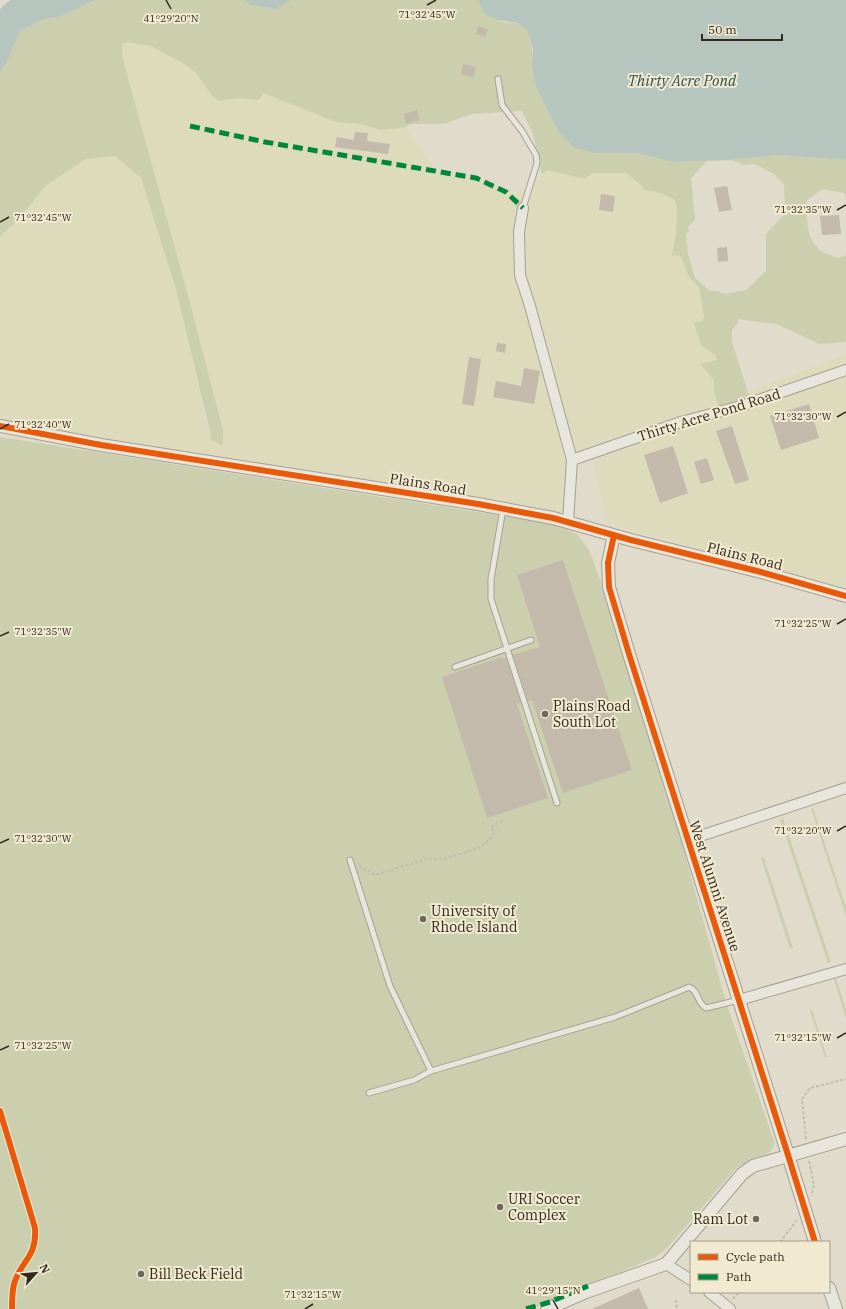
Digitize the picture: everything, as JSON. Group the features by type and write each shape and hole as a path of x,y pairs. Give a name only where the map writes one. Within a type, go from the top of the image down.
{"street":[{"path":"523,208 519,232 520,275 530,306 572,460 568,522"},
{"name":"Thirty Acre Pond Road","path":"572,460 681,422 741,406 846,370"},
{"name":"Plains Road","path":"0,426 101,445 554,518 846,596"},
{"name":"West Alumni Avenue","path":"614,535 608,563 609,587 815,1241"},
{"path":"688,840 846,788"},
{"path":"739,1000 846,969"},
{"path":"548,1309 586,1292 666,1264 742,1174 753,1166 846,1139"},
{"path":"666,1264 690,1279"},
{"path":"830,1291 836,1309"},
{"path":"710,1293 730,1309"}],"lane":[{"path":"498,79 502,105 522,131 536,155 537,163 523,208"},
{"path":"503,509 491,579 491,599 556,803"},
{"path":"455,667 531,640"},
{"path":"350,860 390,986 431,1071"},
{"path":"369,1093 414,1080 431,1071 615,1017 690,987 695,991 699,1003 706,1008 739,1000"}],"path":[{"path":"350,860 375,875 427,859 445,859 479,848 492,837 494,833 491,827 503,820"},
{"path":"676,1300 677,1309"}],"shaded area":[{"path":"125,42 151,46 186,65 196,73 213,97 219,101 240,98 259,99 262,93 336,122 361,124 381,130 406,127 435,170 487,181 509,190 513,195 529,188 546,170 585,179 592,173 626,173 641,185 645,191 651,190 668,196 673,200 676,207 677,222 672,255 680,255 689,277 699,287 704,318 703,321 694,323 701,345 715,355 717,361 700,365 714,380 714,393 718,403 846,355 846,589 608,524 591,453 573,460 566,521 0,426 0,236 19,219 45,186 86,159 115,156 141,178 176,289 210,439 223,446 223,430 186,288 123,60 122,44"}],"green space":[{"path":"95,0 245,0 250,5 276,9 292,0 478,0 486,11 495,19 525,27 530,34 532,43 532,65 595,153 636,153 673,162 707,161 691,178 695,219 688,227 689,231 686,234 688,254 695,278 710,291 718,291 725,294 746,290 766,271 766,234 783,216 785,206 784,185 774,174 755,164 744,165 731,160 779,155 846,160 846,197 844,193 823,189 807,200 807,222 810,236 818,248 824,253 839,258 846,255 846,342 819,344 777,324 737,319 739,322 732,330 732,342 750,399 720,410 714,393 714,380 700,364 717,360 715,355 701,345 694,323 702,321 704,318 699,287 689,277 680,255 672,256 677,212 674,200 671,198 656,192 645,191 641,185 626,173 592,173 585,179 547,170 542,174 533,134 522,111 472,114 444,124 411,124 403,128 381,130 361,124 336,122 263,93 259,100 240,98 219,101 213,97 196,73 186,65 151,46 126,42 122,44 123,60 186,288 223,430 223,446 210,439 211,436 176,289 141,178 115,156 86,159 45,186 19,219 0,236 0,72 7,62 20,31 45,19 62,16"},
{"name":"University of Rhode Island","path":"0,437 554,524 577,534 589,550 629,654 726,1002 775,1144 770,1152 737,1167 669,1246 656,1257 528,1309 0,1309"},
{"path":"813,808 846,907 846,916 811,809"},
{"path":"783,818 831,962 828,963 780,819"},
{"path":"761,858 764,858 793,948 790,949"},
{"path":"835,975 846,1010 846,1019 833,976"},
{"path":"812,1010 827,1057 825,1057 810,1011"}],"water":[{"path":"11,0 95,0 62,16 45,19 20,31 7,62 0,72 0,9"},
{"path":"245,0 292,0 276,9 250,5"},
{"name":"Thirty Acre Pond","path":"478,0 846,0 846,160 779,155 731,160 673,162 636,153 595,153 573,147 558,131 536,86 532,65 533,48 528,31 518,23 497,20 484,13"}],"building":[{"path":"478,26 488,29 485,37 476,34"},
{"path":"463,64 476,67 473,78 461,74"},
{"path":"417,110 420,120 406,124 404,114"},
{"path":"355,132 368,133 367,141 390,144 388,154 335,147 337,137 354,140"},
{"path":"727,186 732,210 719,212 714,188"},
{"path":"601,194 615,196 613,212 599,210"},
{"path":"839,215 841,234 822,235 820,216"},
{"path":"727,247 728,261 718,262 717,248"},
{"path":"497,343 506,344 505,353 496,351"},
{"path":"469,357 481,359 474,406 462,404"},
{"path":"524,368 540,371 534,404 493,397 496,381 521,386"},
{"path":"809,404 819,438 781,450 770,416"},
{"path":"732,426 749,480 735,484 716,431"},
{"path":"673,446 688,493 660,503 644,455"},
{"path":"707,458 714,480 701,484 694,462"},
{"path":"563,560 632,770 563,793 532,700 528,701 513,655 540,647 517,575"},
{"path":"502,657 502,659 506,658 521,703 517,704 548,798 487,818 442,677"},
{"path":"639,1288 648,1309 592,1309"}],"marked path":[{"path":"190,126 265,142 476,178 506,192 523,208"},
{"path":"526,1309 550,1302 588,1286"}],"cycle path":[{"path":"0,426 101,445 478,504 553,518 631,540 761,572 846,596"},
{"path":"614,535 608,563 609,587 815,1241"},
{"path":"0,1111 35,1228 34,1246 14,1284 12,1293 12,1309"}],"place":[{"name":"Plains Road South Lot","path":"545,714"},
{"name":"University of Rhode Island","path":"423,919"},
{"name":"URI Soccer Complex","path":"500,1207"},
{"name":"Ram Lot","path":"756,1219"},
{"name":"Bill Beck Field","path":"141,1274"}]}
